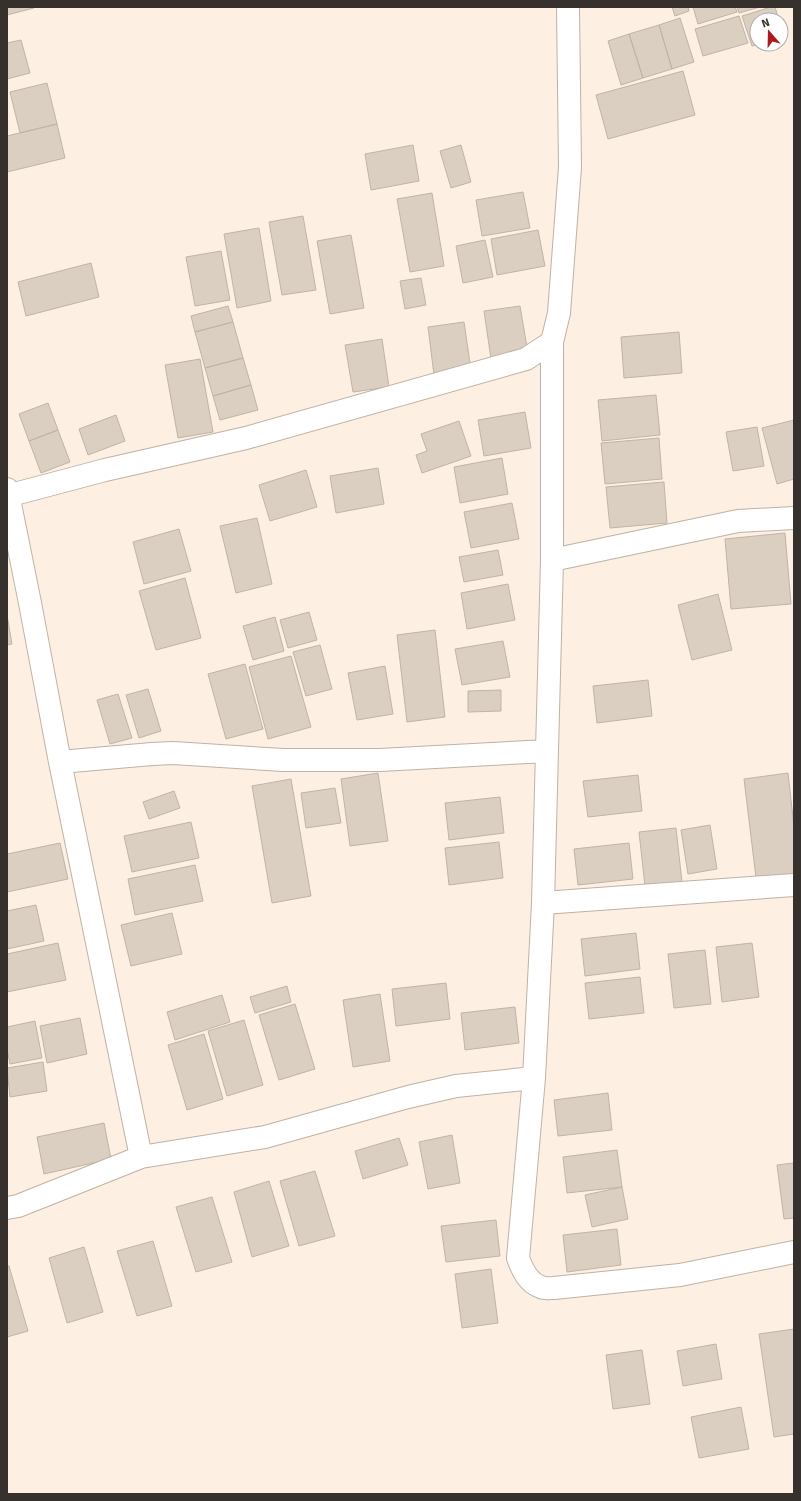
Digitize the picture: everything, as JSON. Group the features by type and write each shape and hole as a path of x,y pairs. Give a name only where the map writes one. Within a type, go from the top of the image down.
{"street":[{"path":"568,7 570,167 559,313 552,342 552,560 543,903 534,1078 518,1258 522,1270 531,1282 541,1287 554,1288 672,1276 794,1252"},
{"path":"140,1157 7,494 246,438 526,359 552,342"},
{"path":"552,560 738,522 794,518"},
{"path":"60,762 173,753 283,760 380,760 547,751"},
{"path":"543,903 794,885"},
{"path":"7,1208 18,1206 140,1157 265,1137 408,1097 456,1086 534,1078"}],"building":[{"path":"7,7 34,7 34,8 7,15"},
{"path":"672,7 688,7 689,11 675,16"},
{"path":"693,7 735,7 737,12 698,24"},
{"path":"737,7 760,7 739,13"},
{"path":"775,7 777,12 755,12"},
{"path":"749,14 749,37 742,16"},
{"path":"739,16 748,43 703,56 695,29"},
{"path":"680,18 694,62 672,69 659,25"},
{"path":"659,25 672,69 643,78 629,34"},
{"path":"629,34 643,78 621,85 608,41"},
{"path":"21,40 30,73 7,79 7,43"},
{"path":"683,71 695,115 608,139 596,95"},
{"path":"47,83 57,124 20,133 10,92"},
{"path":"57,124 65,158 7,172 7,136"},
{"path":"413,145 419,181 371,190 365,154"},
{"path":"461,145 471,182 451,188 440,151"},
{"path":"523,192 530,228 482,236 476,200"},
{"path":"432,193 444,266 410,272 397,199"},
{"path":"303,216 316,290 282,295 269,222"},
{"path":"259,228 271,301 237,308 224,234"},
{"path":"538,230 545,266 497,275 491,239"},
{"path":"351,235 364,308 330,314 317,241"},
{"path":"485,240 493,277 463,283 456,246"},
{"path":"221,251 230,300 195,306 186,257"},
{"path":"91,263 99,297 26,316 18,282"},
{"path":"421,278 426,305 405,309 400,281"},
{"path":"228,306 233,322 195,332 191,316"},
{"path":"520,306 528,353 491,359 484,311"},
{"path":"233,322 243,358 205,368 195,332"},
{"path":"464,322 471,370 434,375 428,327"},
{"path":"679,332 682,373 624,378 621,337"},
{"path":"382,339 389,387 353,392 345,345"},
{"path":"243,358 251,385 213,396 205,368"},
{"path":"200,359 213,432 178,438 165,365"},
{"path":"251,385 258,410 220,420 213,396"},
{"path":"656,395 660,435 602,441 598,400"},
{"path":"48,403 58,430 29,441 19,414"},
{"path":"525,412 531,448 484,456 478,420"},
{"path":"116,415 125,441 88,455 79,429"},
{"path":"794,420 794,479 777,484 762,428"},
{"path":"459,421 471,456 422,473 416,455 427,451 421,434"},
{"path":"757,427 764,466 733,471 726,432"},
{"path":"58,430 70,462 41,473 29,441"},
{"path":"659,438 662,479 605,484 601,443"},
{"path":"502,458 508,494 460,503 454,467"},
{"path":"378,468 384,504 336,513 330,476"},
{"path":"306,470 317,507 270,521 259,485"},
{"path":"664,482 667,523 610,528 606,487"},
{"path":"512,503 519,539 471,548 464,512"},
{"path":"257,518 272,584 236,593 220,526"},
{"path":"179,529 191,571 144,584 133,542"},
{"path":"785,533 791,604 731,609 725,539"},
{"path":"498,550 503,575 464,582 459,557"},
{"path":"185,578 201,638 156,650 139,591"},
{"path":"508,584 515,620 467,629 461,593"},
{"path":"718,594 732,650 692,660 678,605"},
{"path":"309,612 317,640 288,648 280,620"},
{"path":"7,615 12,644 7,645"},
{"path":"275,617 284,651 253,660 243,626"},
{"path":"435,630 445,717 407,722 397,635"},
{"path":"503,641 510,677 462,685 455,649"},
{"path":"320,645 332,689 306,696 293,652"},
{"path":"291,656 311,727 268,739 249,667"},
{"path":"245,664 263,729 226,739 208,674"},
{"path":"385,666 393,714 357,720 348,673"},
{"path":"648,680 652,716 597,723 593,686"},
{"path":"148,689 161,731 139,738 126,695"},
{"path":"501,690 501,711 468,712 468,691"},
{"path":"118,694 132,738 110,744 97,700"},
{"path":"378,773 388,841 350,846 341,779"},
{"path":"788,773 794,827 794,882 757,886 744,779"},
{"path":"638,775 642,811 588,817 583,781"},
{"path":"291,779 311,896 272,903 252,786"},
{"path":"335,788 341,823 306,828 301,793"},
{"path":"174,791 180,808 149,819 143,802"},
{"path":"500,797 504,833 449,840 445,803"},
{"path":"191,822 199,858 132,872 124,836"},
{"path":"710,825 717,869 688,874 681,830"},
{"path":"676,828 682,882 645,886 639,832"},
{"path":"499,842 503,878 449,885 445,848"},
{"path":"60,843 68,879 7,892 7,854"},
{"path":"629,843 633,879 578,885 574,849"},
{"path":"195,865 203,901 135,915 128,879"},
{"path":"36,905 44,941 7,949 7,911"},
{"path":"172,913 182,954 131,966 121,925"},
{"path":"636,933 640,969 585,976 581,939"},
{"path":"58,943 66,980 7,992 7,954"},
{"path":"752,943 759,997 722,1002 716,947"},
{"path":"705,950 711,1004 674,1008 668,954"},
{"path":"640,977 644,1013 589,1019 585,983"},
{"path":"446,983 450,1019 396,1026 392,989"},
{"path":"287,986 291,1002 255,1013 250,997"},
{"path":"380,994 390,1061 353,1067 343,1000"},
{"path":"222,995 230,1022 175,1040 167,1012"},
{"path":"295,1004 315,1069 279,1080 259,1015"},
{"path":"515,1007 519,1043 465,1050 461,1013"},
{"path":"80,1018 87,1054 47,1063 40,1026"},
{"path":"244,1020 263,1085 227,1096 208,1031"},
{"path":"35,1021 42,1058 10,1064 7,1049 7,1027"},
{"path":"204,1034 223,1099 187,1110 168,1045"},
{"path":"43,1062 47,1091 10,1097 7,1068"},
{"path":"608,1093 612,1130 558,1136 554,1100"},
{"path":"104,1123 111,1159 44,1174 37,1137"},
{"path":"452,1135 460,1183 428,1189 419,1142"},
{"path":"399,1138 408,1165 363,1179 355,1151"},
{"path":"617,1150 622,1187 567,1193 563,1157"},
{"path":"794,1163 794,1218 784,1219 777,1165"},
{"path":"315,1171 335,1236 299,1246 280,1181"},
{"path":"269,1181 289,1246 252,1257 234,1192"},
{"path":"622,1187 628,1219 592,1227 585,1195"},
{"path":"212,1197 232,1262 196,1272 176,1207"},
{"path":"496,1220 500,1256 446,1262 441,1226"},
{"path":"617,1229 621,1265 567,1272 563,1235"},
{"path":"153,1241 172,1306 137,1316 117,1251"},
{"path":"84,1247 103,1312 67,1323 49,1258"},
{"path":"7,1266 9,1266 28,1331 7,1337"},
{"path":"491,1269 498,1323 462,1328 455,1274"},
{"path":"794,1329 794,1434 774,1437 759,1334"},
{"path":"716,1344 722,1379 683,1386 677,1351"},
{"path":"642,1350 650,1404 613,1409 606,1355"},
{"path":"741,1407 749,1449 699,1458 691,1417"}]}
